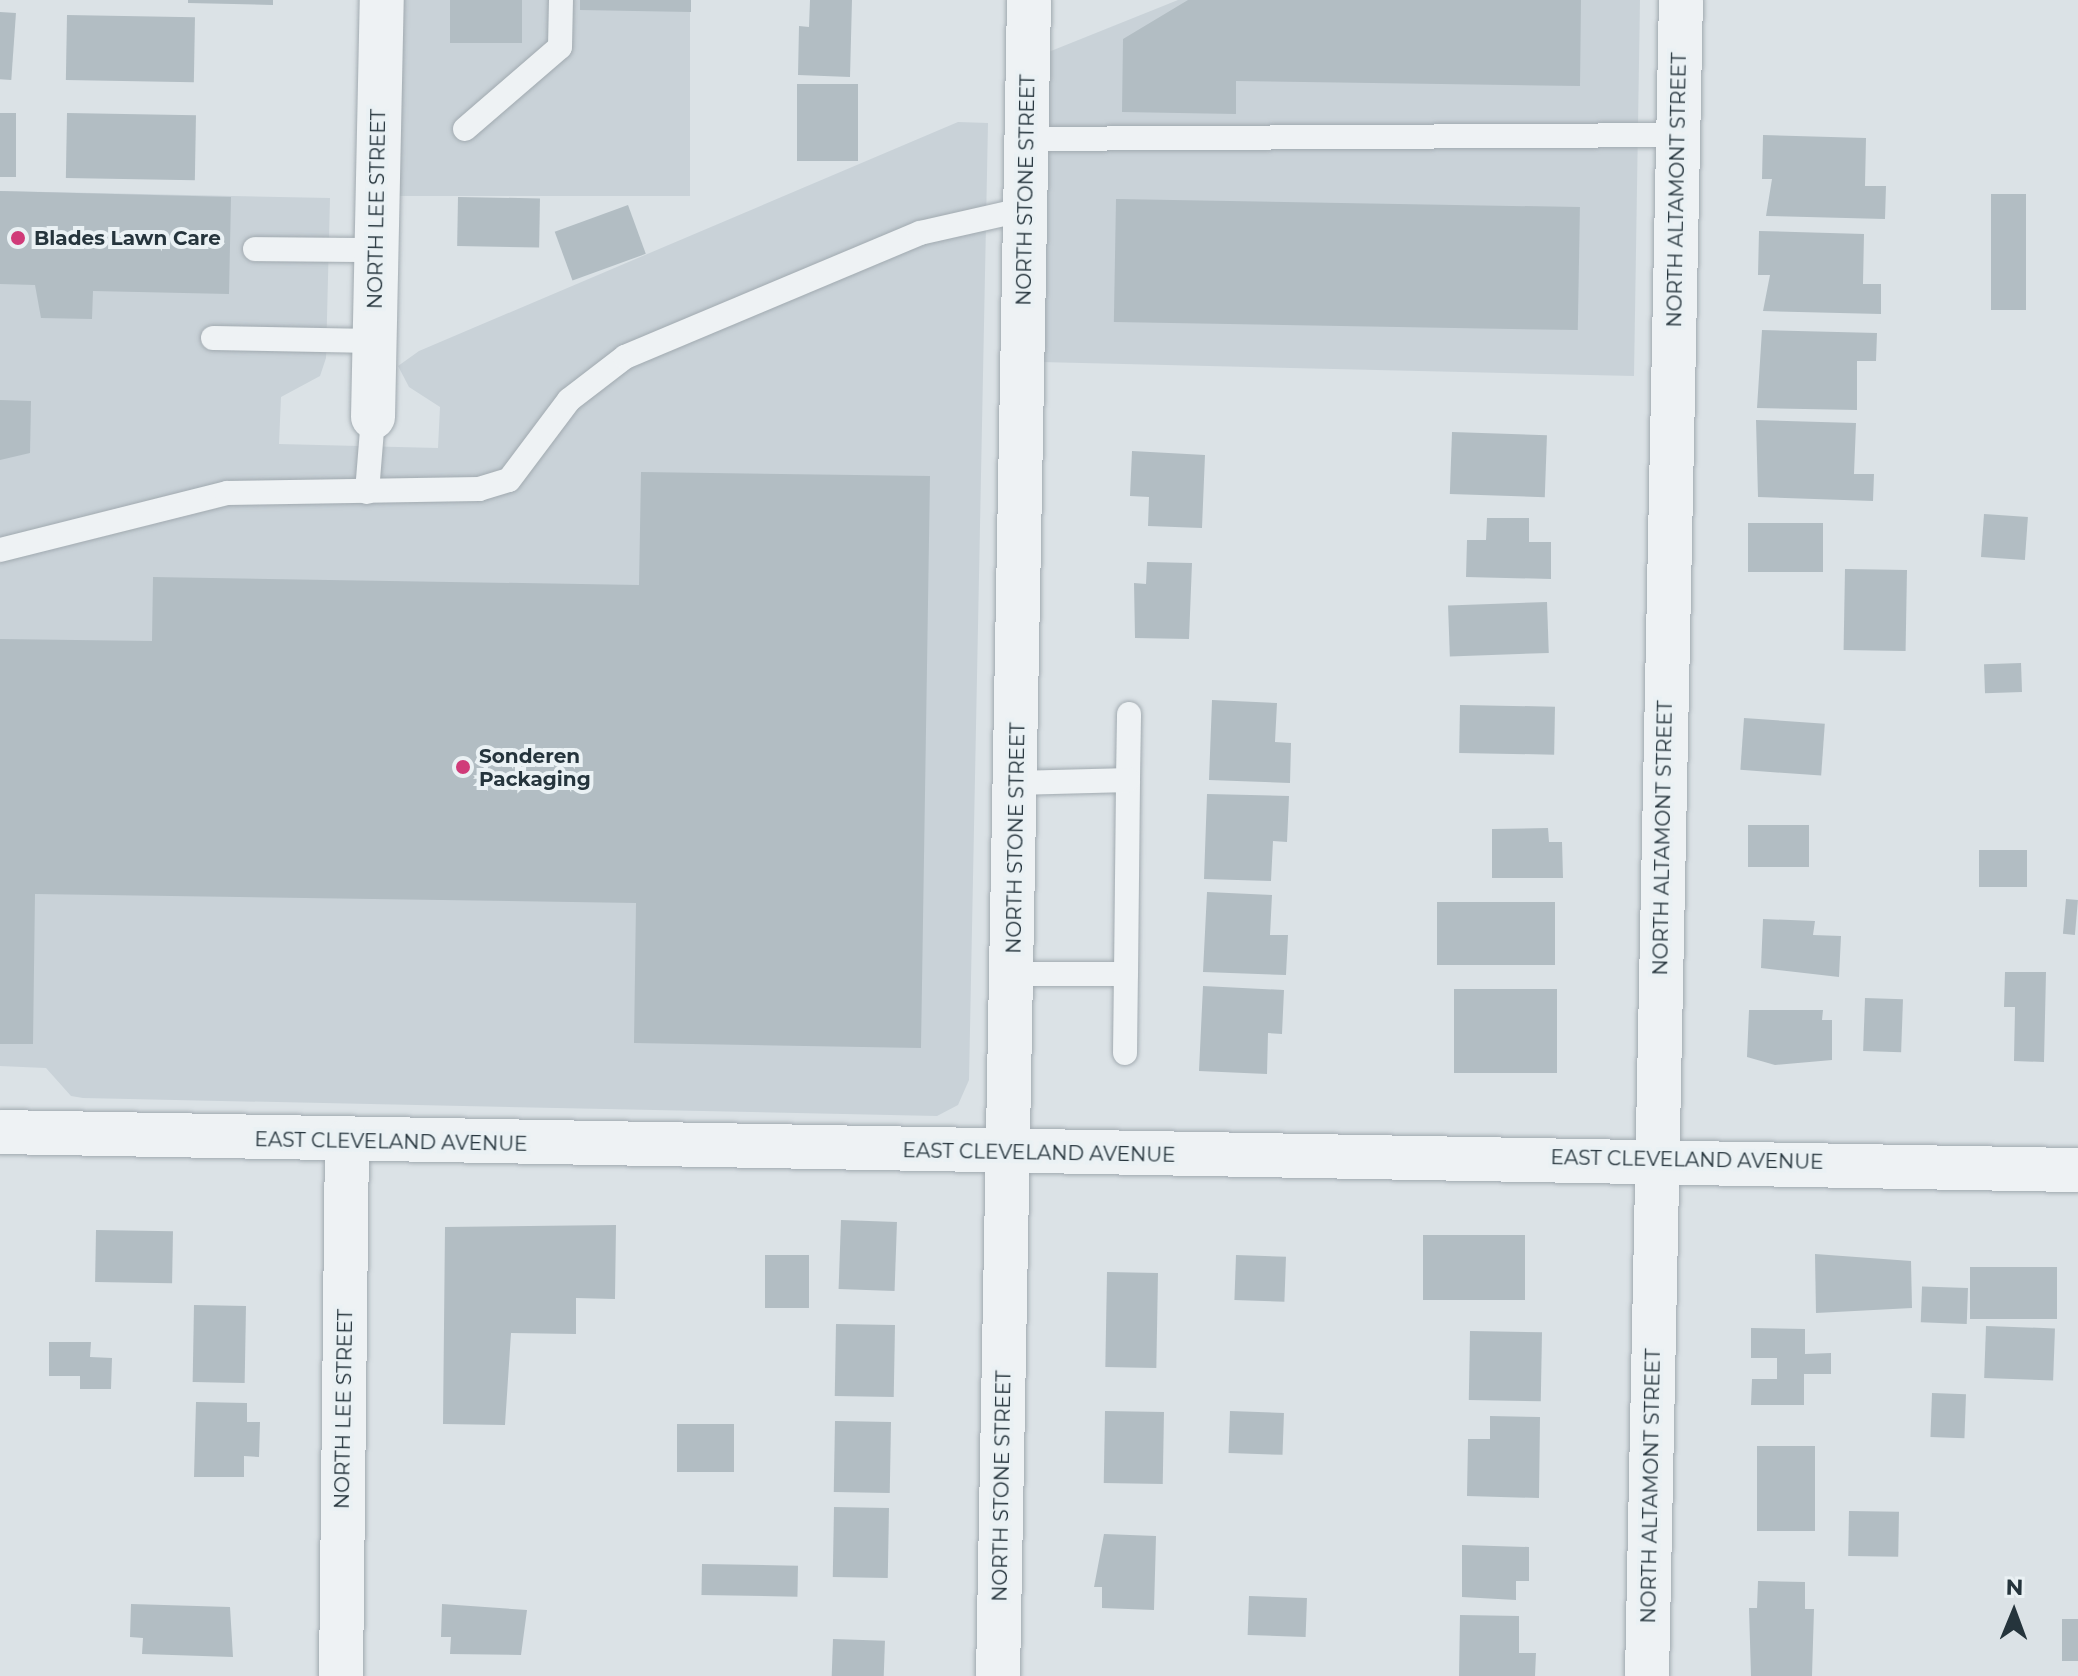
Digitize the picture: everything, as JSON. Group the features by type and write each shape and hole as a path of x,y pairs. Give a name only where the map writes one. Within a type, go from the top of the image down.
{"street":[{"name":"NORTH LEE STREET","path":"373,417 382,0"},
{"name":"NORTH STONE STREET","path":"998,1676 1017,783 1029,0"},
{"name":"NORTH ALTAMONT STREET","path":"1647,1676 1681,0"},
{"name":"EAST CLEVELAND AVENUE","path":"0,1132 1009,1154 1657,1158 2078,1170"},
{"name":"NORTH LEE STREET","path":"341,1676 347,1141"}],"lane":[{"path":"465,129 560,47 561,0"},
{"path":"1027,139 1678,135"},
{"path":"0,550 227,493 479,489 509,480 569,400 625,357 920,233 1026,209"},
{"path":"255,249 376,250"},
{"path":"213,338 375,341"},
{"path":"367,492 373,417"},
{"path":"1125,1053 1129,714"},
{"path":"1017,783 1128,780"},
{"path":"1013,974 1126,974"}],"shaded area":[{"path":"399,0 690,0 690,196 399,196"},
{"path":"1178,0 1640,0 1634,376 1040,362 1046,53"},
{"path":"958,122 988,123 969,1080 958,1105 937,1116 83,1098 71,1096 46,1068 0,1066 0,191 330,198 326,358 320,376 281,397 279,444 438,448 440,407 409,387 398,366 419,351"}],"building":[{"path":"188,0 273,0 273,5 188,3"},
{"path":"450,0 522,0 522,43 450,43"},
{"path":"580,0 691,0 691,12 580,10"},
{"path":"810,0 852,0 850,77 798,75 799,26 809,27"},
{"path":"1188,0 1581,0 1580,86 1236,81 1236,114 1122,112 1123,39"},
{"path":"0,12 16,13 11,80 0,79"},
{"path":"67,15 195,17 194,82 66,80"},
{"path":"797,84 858,84 858,161 797,161"},
{"path":"0,113 16,113 16,177 0,177"},
{"path":"67,113 196,115 195,180 66,178"},
{"path":"1763,135 1866,138 1865,186 1886,186 1885,219 1766,216 1772,179 1762,179"},
{"path":"0,191 231,197 229,294 93,291 92,319 41,318 35,285 0,284"},
{"path":"1991,194 2026,194 2026,310 1991,310"},
{"path":"458,197 540,198 539,247 457,246"},
{"path":"1116,199 1580,207 1578,330 1114,322"},
{"path":"628,205 646,254 572,281 555,232"},
{"path":"1759,231 1864,234 1863,284 1881,284 1881,314 1763,311 1770,275 1758,275"},
{"path":"1762,330 1877,333 1876,361 1857,361 1857,410 1757,408"},
{"path":"0,400 31,401 30,453 0,460"},
{"path":"1756,420 1856,423 1854,474 1874,474 1873,501 1758,497"},
{"path":"1452,432 1547,435 1545,497 1450,494"},
{"path":"1132,451 1205,455 1202,528 1148,526 1149,497 1130,496"},
{"name":"Sonderen Packaging","path":"641,472 930,476 921,1048 634,1043 636,903 35,894 33,1044 0,1044 0,639 152,641 153,577 639,585"},
{"path":"1984,514 2028,517 2025,560 1981,557"},
{"path":"1487,518 1529,518 1529,542 1551,542 1551,579 1466,577 1467,540 1486,540"},
{"path":"1748,523 1823,523 1823,572 1748,572"},
{"path":"1147,562 1192,563 1189,639 1135,638 1134,583 1146,584"},
{"path":"1845,569 1907,570 1906,651 1844,650"},
{"path":"1547,602 1549,653 1450,656 1448,605"},
{"path":"2021,663 2022,692 1985,693 1984,664"},
{"path":"1212,700 1277,703 1275,742 1291,743 1290,783 1209,780"},
{"path":"1460,705 1555,707 1554,755 1459,753"},
{"path":"1744,718 1825,724 1821,776 1740,770"},
{"path":"1207,794 1289,796 1287,842 1273,841 1271,881 1204,879"},
{"path":"1748,825 1809,825 1809,867 1748,867"},
{"path":"1548,828 1549,842 1562,842 1563,878 1492,878 1492,829"},
{"path":"1979,850 2027,850 2027,887 1979,887"},
{"path":"1207,892 1272,895 1270,935 1288,935 1286,975 1203,972"},
{"path":"2066,899 2078,900 2075,935 2063,934"},
{"path":"1437,902 1555,902 1555,965 1437,965"},
{"path":"1763,919 1815,921 1813,935 1841,936 1839,977 1761,968"},
{"path":"2005,972 2046,972 2044,1062 2014,1061 2015,1007 2004,1007"},
{"path":"1203,986 1284,990 1282,1034 1268,1033 1267,1074 1199,1071"},
{"path":"1454,989 1557,989 1557,1073 1454,1073"},
{"path":"1865,998 1903,999 1901,1052 1863,1051"},
{"path":"1749,1010 1823,1010 1822,1020 1832,1020 1832,1060 1775,1065 1747,1057"},
{"path":"841,1220 897,1222 895,1291 839,1289"},
{"path":"616,1225 615,1299 576,1298 576,1334 511,1333 505,1425 443,1424 445,1227"},
{"path":"96,1230 173,1231 172,1283 95,1282"},
{"path":"1423,1235 1525,1235 1525,1300 1423,1300"},
{"path":"1815,1254 1911,1261 1912,1308 1816,1313"},
{"path":"765,1255 809,1255 809,1308 765,1308"},
{"path":"1236,1255 1286,1257 1284,1302 1234,1300"},
{"path":"1970,1267 2057,1267 2057,1319 1970,1319"},
{"path":"1107,1272 1158,1273 1156,1368 1105,1367"},
{"path":"1922,1286 1968,1288 1967,1324 1921,1322"},
{"path":"194,1305 246,1306 245,1383 193,1382"},
{"path":"836,1324 895,1325 894,1397 835,1396"},
{"path":"1986,1326 2055,1328 2053,1380 1984,1378"},
{"path":"1751,1328 1805,1329 1805,1354 1831,1353 1831,1374 1804,1374 1804,1405 1751,1405 1752,1379 1777,1379 1777,1358 1751,1358"},
{"path":"1470,1331 1542,1332 1541,1401 1469,1400"},
{"path":"49,1342 91,1342 90,1357 112,1358 111,1389 80,1389 80,1376 49,1376"},
{"path":"1932,1393 1966,1394 1964,1438 1930,1437"},
{"path":"196,1402 247,1403 247,1422 260,1422 259,1457 244,1456 244,1477 194,1477"},
{"path":"1105,1411 1164,1412 1163,1484 1104,1483"},
{"path":"1230,1411 1284,1413 1283,1455 1229,1453"},
{"path":"1490,1416 1540,1417 1539,1498 1467,1496 1468,1439 1490,1439"},
{"path":"835,1421 891,1422 890,1493 834,1492"},
{"path":"677,1424 734,1424 734,1472 677,1472"},
{"path":"1757,1446 1815,1446 1815,1531 1757,1531"},
{"path":"834,1507 889,1508 888,1578 833,1577"},
{"path":"1849,1511 1899,1512 1898,1557 1848,1556"},
{"path":"1104,1534 1156,1536 1154,1610 1102,1608 1102,1587 1094,1587"},
{"path":"1462,1545 1529,1547 1529,1581 1516,1581 1516,1600 1462,1597"},
{"path":"702,1564 798,1566 797,1597 701,1595"},
{"path":"1758,1581 1805,1582 1805,1609 1814,1609 1812,1676 1751,1676 1749,1608 1757,1608"},
{"path":"1249,1596 1307,1598 1306,1637 1248,1635"},
{"path":"131,1604 230,1607 233,1657 142,1654 143,1638 130,1637"},
{"path":"442,1604 527,1610 521,1655 450,1654 451,1637 441,1637"},
{"path":"1460,1615 1519,1616 1519,1653 1536,1653 1535,1676 1459,1676"},
{"path":"2062,1619 2078,1619 2078,1661 2062,1661"},
{"path":"833,1639 885,1641 884,1676 832,1676"}],"place":[{"name":"Blades Lawn Care","path":"18,238"},
{"name":"Sonderen Packaging","path":"463,767"}]}
